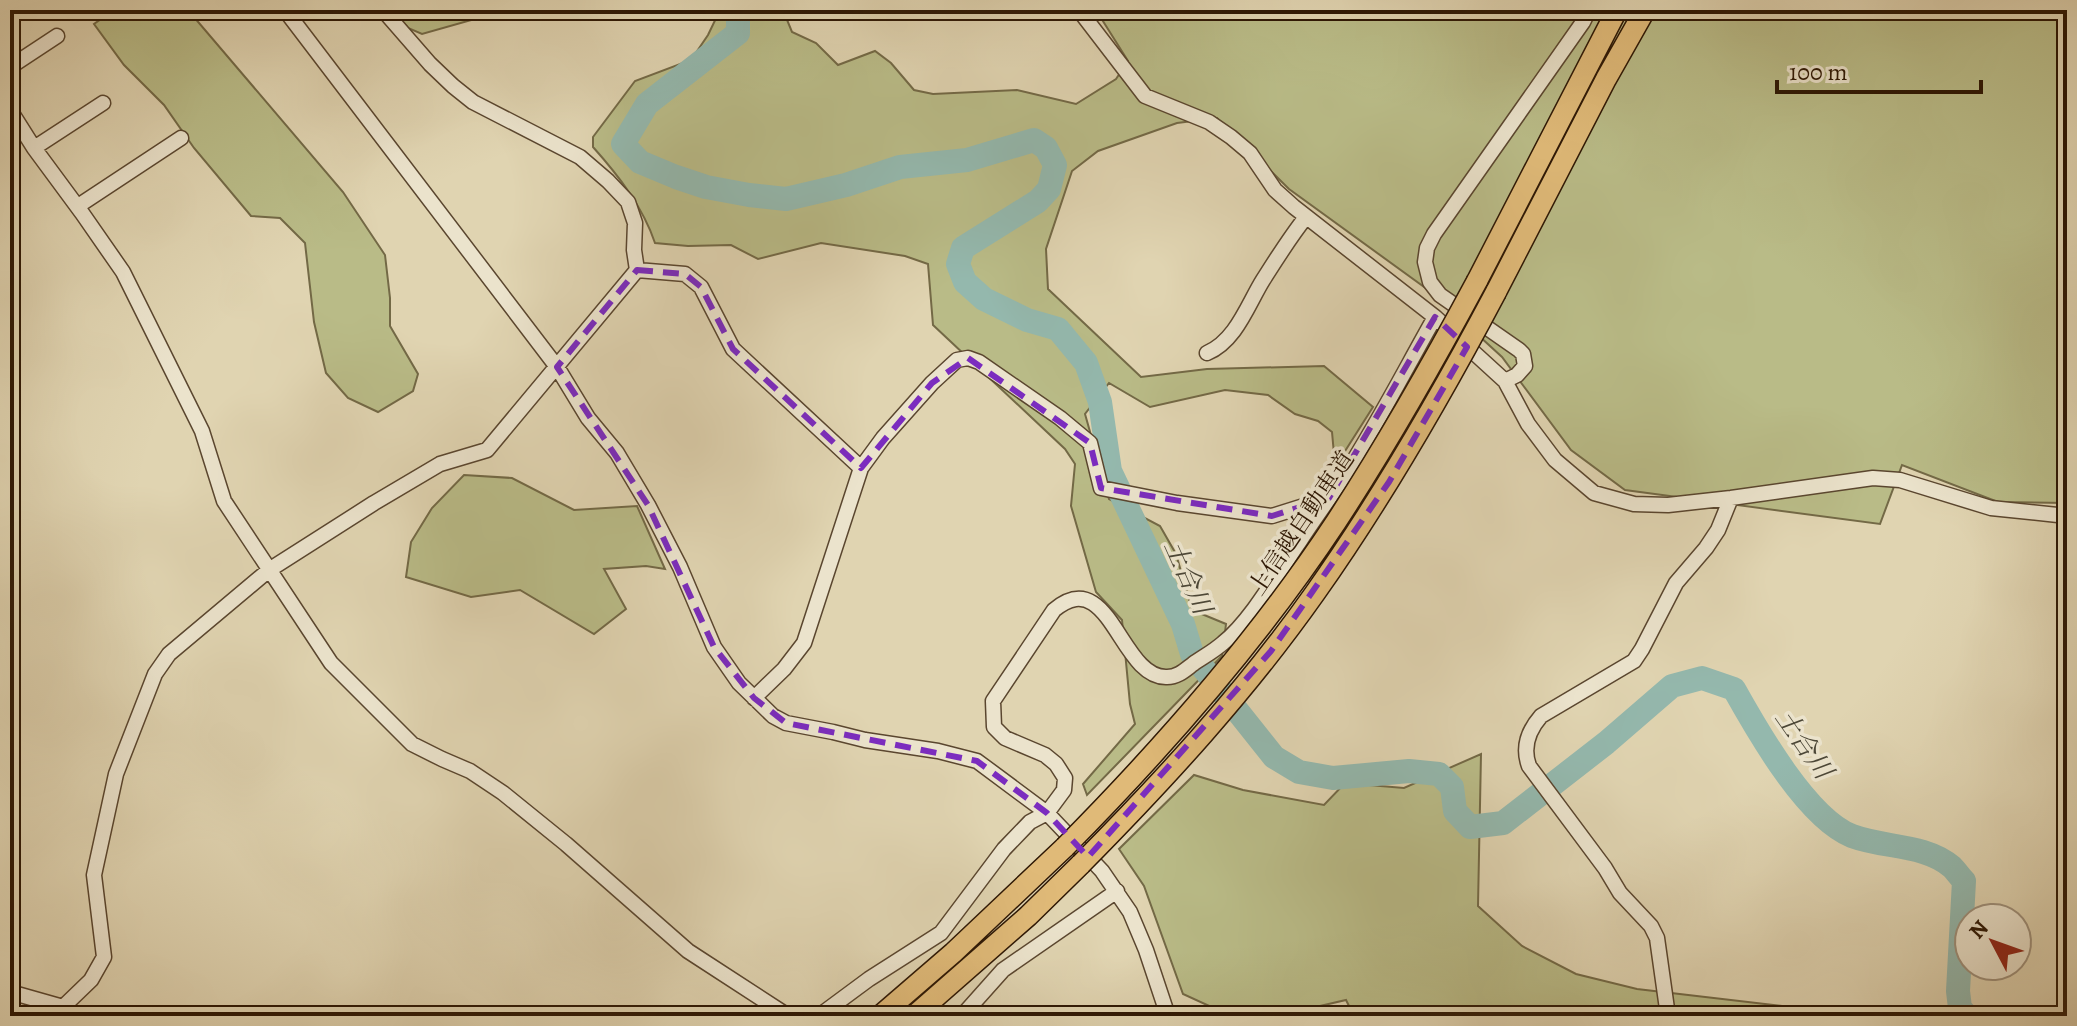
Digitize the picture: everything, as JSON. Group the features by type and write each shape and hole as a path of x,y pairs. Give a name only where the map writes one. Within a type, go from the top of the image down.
{"highway":[{"name":"上信越自動車道","path":"880,1016 953,953 1117,794 1210,690 1294,583 1378,456 1432,363 1617,10"},
{"name":"上信越自動車道","path":"914,1016 1028,916 1134,810 1183,757 1313,596 1411,446 1645,10"}],"street":[{"path":"285,10 557,367 588,418 617,453 680,567 714,647 739,683 773,716 786,723 977,761 1047,813 1117,891 1135,925 1168,1016"},
{"path":"10,992 61,1012 91,980 104,957 94,875 116,774 155,674 169,654 269,570 440,464 487,450 637,270 635,223 628,202 608,181 580,157 473,102 430,64 383,10"},
{"path":"1079,10 1145,96 1209,122 1231,137 1250,153 1275,190 1435,317 1505,381 1528,424 1555,460 1594,493 1634,504 1668,505 1873,478 1900,480 1991,508 2067,516"},
{"path":"1505,381 1525,366 1523,354 1440,295 1430,282 1425,262 1427,248 1589,10"},
{"path":"10,67 57,36"},
{"path":"34,148 103,103"},
{"path":"10,110 123,272 202,431 224,501 331,663 412,744 470,771 503,793 688,951 788,1016"},
{"path":"78,206 181,138"},
{"path":"1207,353 1218,349 1244,315 1275,261 1306,217"},
{"path":"637,270 685,274 701,287 733,349 861,468"},
{"path":"819,1016 869,979 941,933 1004,849 1030,822 1047,813 1064,790 1065,778 1056,764 1045,755 1005,738 994,727 992,714 993,701 1054,610 1076,599 1092,601 1142,666 1154,676 1166,678 1178,675 1224,643 1246,620 1345,476 1435,317"},
{"path":"754,698 784,669 804,643 861,468 883,438 957,360 968,358 979,362 1060,418 1090,443 1101,488 1177,503 1272,516 1329,498"},
{"path":"1668,1016 1657,938 1651,926 1620,893 1529,766 1526,743 1541,716 1634,661 1676,583 1718,530 1731,498"},
{"path":"962,1016 1003,970 1117,891"}],"highlighted area":[{"path":"637,270 685,274 701,287 733,349 861,468 932,383 968,358 1090,443 1101,488 1272,516 1329,498 1435,317 1467,347 1389,482 1271,651 1088,857 1047,813 977,761 786,723 754,698 714,647 648,505 557,367"}],"green space":[{"path":"114,10 188,10 343,192 385,255 390,326 418,374 413,391 378,412 348,398 326,373 314,322 305,243 280,218 251,216 194,148 164,105 124,65 94,24"},
{"path":"393,10 532,10 503,11 422,34 408,28"},
{"path":"720,10 783,10 792,32 816,43 838,65 875,51 891,63 914,90 933,94 1017,90 1076,104 1116,79 1128,61 1096,10 2061,10 2067,15 2067,503 1998,502 1902,465 1880,524 1625,490 1571,450 1502,357 1431,292 1289,189 1217,118 1177,123 1098,151 1072,171 1046,249 1048,289 1141,377 1207,369 1324,366 1373,407 1340,459 1334,454 1332,432 1318,421 1295,414 1268,395 1225,390 1150,407 1109,383 1085,414 1109,499 1160,526 1176,554 1192,610 1226,624 1222,656 1087,795 1083,784 1135,724 1130,704 1122,620 1096,592 1071,506 1075,464 1065,449 933,325 928,264 905,256 821,243 758,259 731,245 655,243 629,192 593,147 593,137 635,81 691,60"},
{"path":"464,475 512,478 574,510 637,506 665,569 646,566 604,569 626,609 594,634 520,590 471,597 406,577 411,542 432,508"},
{"path":"1481,754 1478,906 1522,946 1576,974 1637,989 1807,1009 1822,1016 1354,1016 1346,1000 1277,1016 1231,1016 1183,994 1144,886 1119,849 1194,775 1243,790 1324,805 1345,783 1404,788"}],"waterway":[{"name":"土合川","path":"738,10 738,33 647,104 623,144 640,162 676,177 706,187 786,199 846,185 900,167 967,160 1034,140 1046,148 1055,165 1049,189 1038,201 963,248 958,264 965,282 984,299 1027,320 1058,329 1086,363 1100,402 1110,471 1183,624 1192,654 1274,757 1299,772 1333,778 1409,771 1439,774 1452,787 1455,811 1470,827 1503,823 1606,743 1672,686 1702,678 1734,689 1785,772 1801,793 1835,826 1864,840 1929,854 1952,867 1964,881 1958,991 1960,1008 1967,1016"}]}
